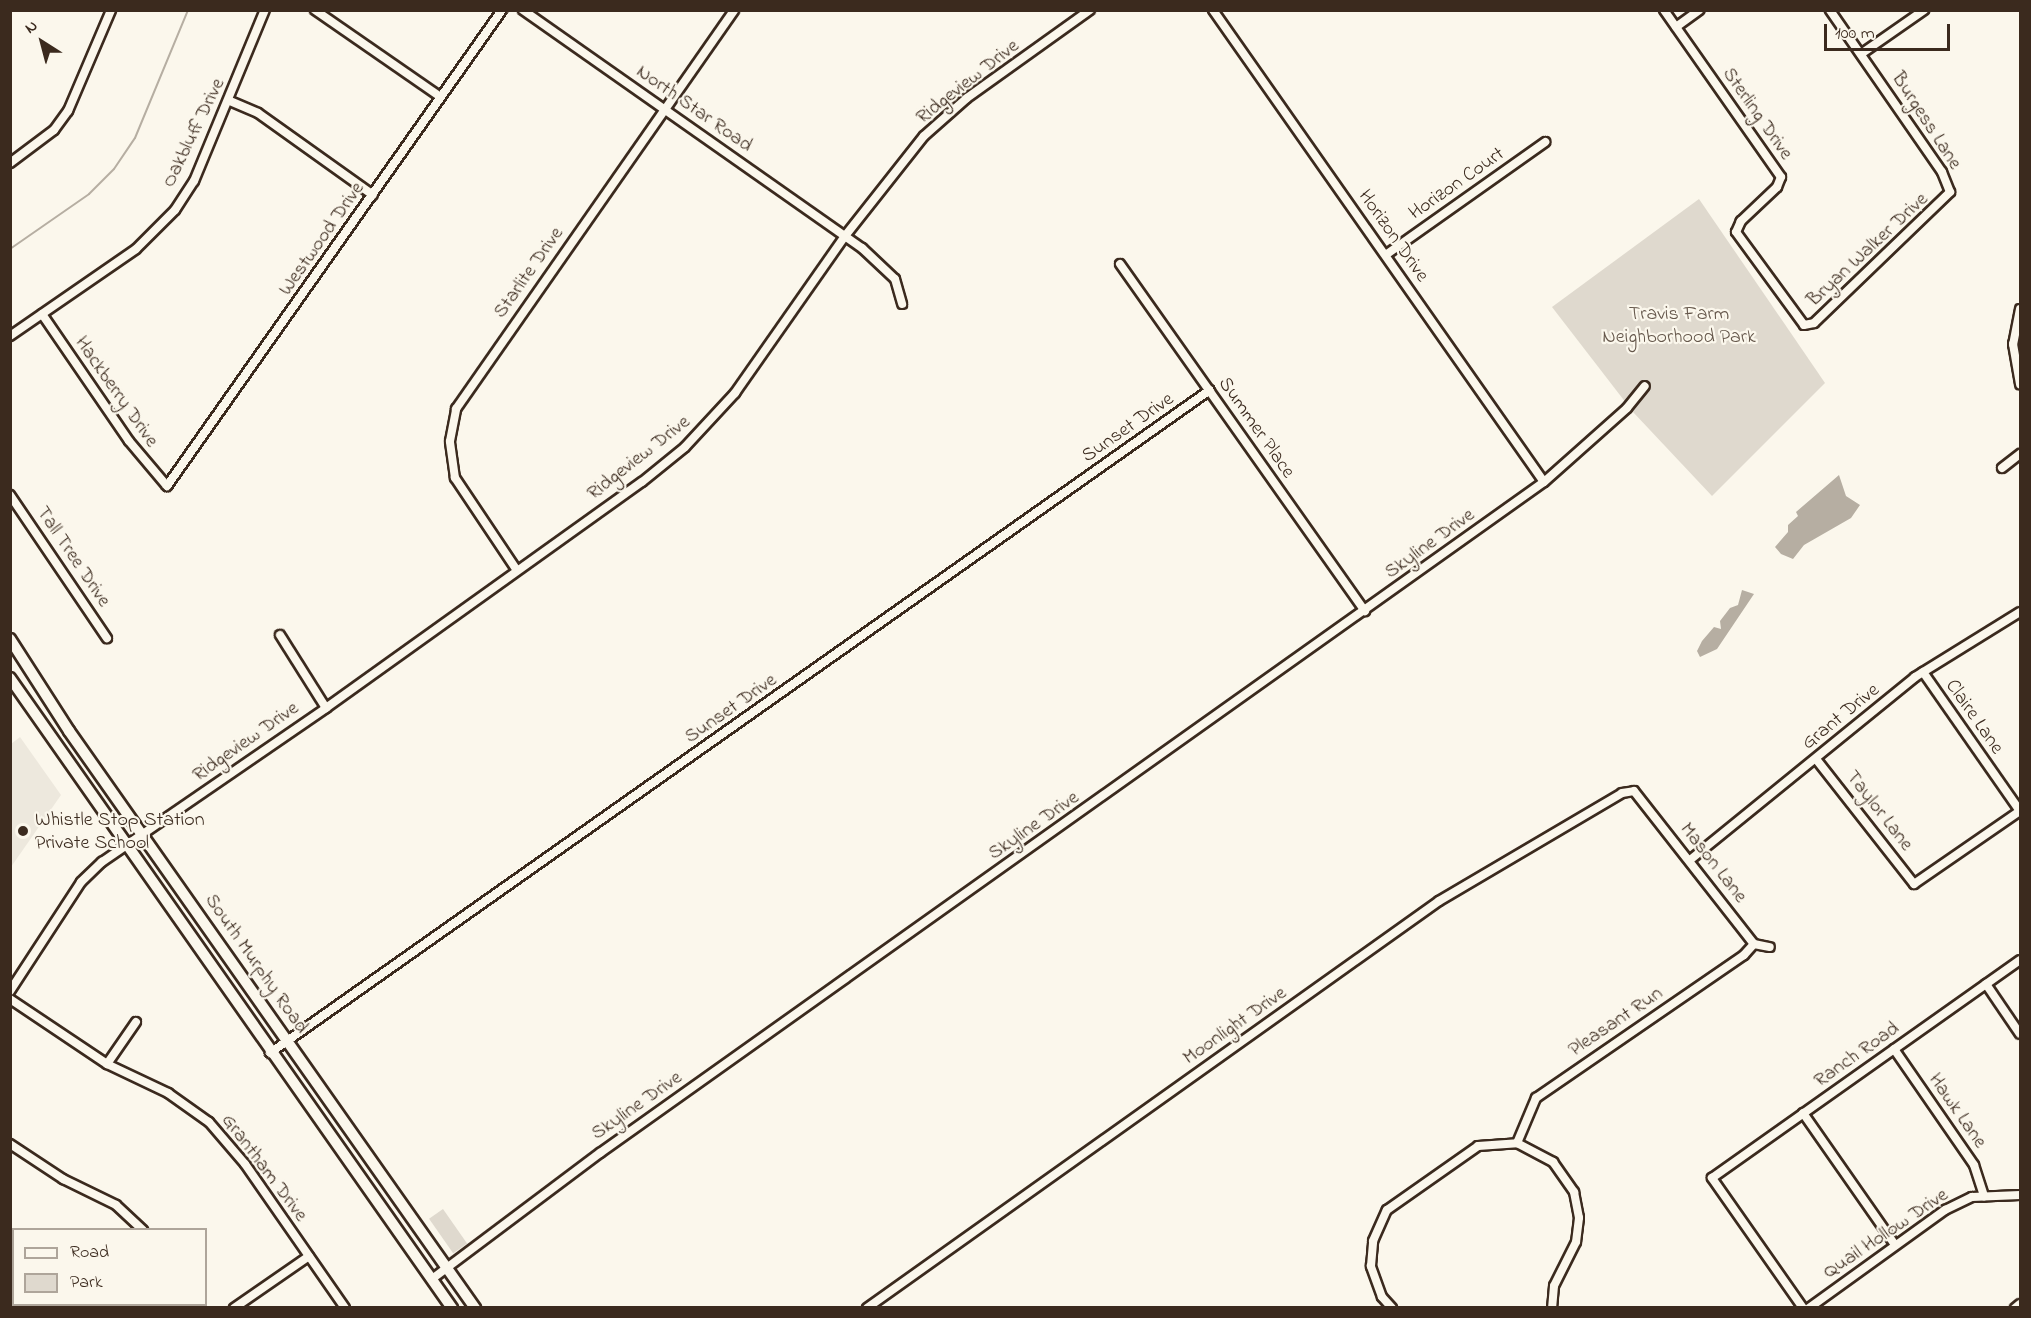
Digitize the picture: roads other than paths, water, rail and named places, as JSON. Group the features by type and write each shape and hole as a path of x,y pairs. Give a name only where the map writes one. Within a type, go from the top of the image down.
{"main road":[{"name":"South Murphy Road","path":"10,639 69,731 475,1308"},
{"name":"South Murphy Road","path":"11,679 270,1053 452,1308"}],"street":[{"path":"10,163 54,130 68,111 111,10"},
{"name":"Oakbluff Drive","path":"10,336 123,259 156,231 194,181 230,101 265,10"},
{"path":"315,10 439,96"},
{"name":"Westwood Drive","path":"167,486 373,195 439,96 502,10"},
{"name":"North Star Road","path":"523,10 876,258 895,279 902,304"},
{"name":"Starlite Drive","path":"516,569 455,478 450,441 456,409 734,10"},
{"name":"Ridgeview Drive","path":"10,991 81,882 125,846 326,708 516,569 642,482 707,425 845,236 936,125 1090,10"},
{"name":"Horizon Drive","path":"1213,10 1387,254 1544,482"},
{"name":"Sterling Drive","path":"1664,10 1781,177 1777,187 1741,221 1736,232 1804,325"},
{"path":"1676,27 1699,10"},
{"name":"Burgess Lane","path":"1830,10 1942,172 1950,192"},
{"path":"1861,54 1924,10"},
{"path":"230,101 258,112 373,195"},
{"name":"Horizon Court","path":"1387,254 1545,142"},
{"name":"Bryan Walker Drive","path":"1804,325 1815,322 1950,192"},
{"name":"Summer Place","path":"1120,264 1365,611"},
{"path":"2020,309 2013,344 2020,384"},
{"name":"Hackberry Drive","path":"42,314 129,441 167,486"},
{"name":"Skyline Drive","path":"432,1279 600,1153 1544,482 1627,408 1645,386"},
{"name":"Sunset Drive","path":"270,1053 1210,390"},
{"path":"2002,468 2020,454"},
{"name":"Tall Tree Drive","path":"10,495 107,638"},
{"name":"Grant Drive","path":"1690,860 1923,672 2020,612"},
{"path":"280,635 326,708"},
{"name":"Claire Lane","path":"1923,672 2020,811"},
{"name":"Taylor Lane","path":"1816,759 1914,884 2020,811"},
{"name":"Mason Lane","path":"1634,790 1754,944"},
{"name":"Moonlight Drive","path":"867,1308 1464,885 1622,793 1634,790"},
{"path":"1754,944 1770,947"},
{"name":"Pleasant Run","path":"1517,1143 1522,1122 1536,1098 1744,955 1754,944"},
{"name":"Ranch Road","path":"1803,1308 1712,1178 2020,960"},
{"path":"1986,984 2020,1034"},
{"name":"Grantham Drive","path":"10,999 107,1064 170,1094 209,1122 245,1164 345,1308"},
{"path":"107,1064 136,1022"},
{"name":"Hawk Lane","path":"1894,1049 1974,1165 1984,1196"},
{"path":"1803,1113 1895,1245"},
{"path":"1392,1308 1382,1297 1371,1266 1373,1241 1387,1210 1478,1146 1517,1143 1553,1162 1574,1192 1580,1218 1576,1242 1554,1286 1552,1308"},
{"path":"10,1144 63,1179 116,1205 141,1228"},
{"name":"Quail Hollow Drive","path":"1809,1308 1945,1210 1971,1197 2020,1195"},
{"path":"234,1308 309,1256"},
{"path":"2015,1308 2020,1304"}],"waterway":[{"path":"10,249 89,194 114,169 135,138 188,10"}],"place":[{"name":"Whistle Stop Station Private School","path":"23,831"}],"park label":[{"name":"Travis Farm Neighborhood Park","path":"1679,326"}]}
